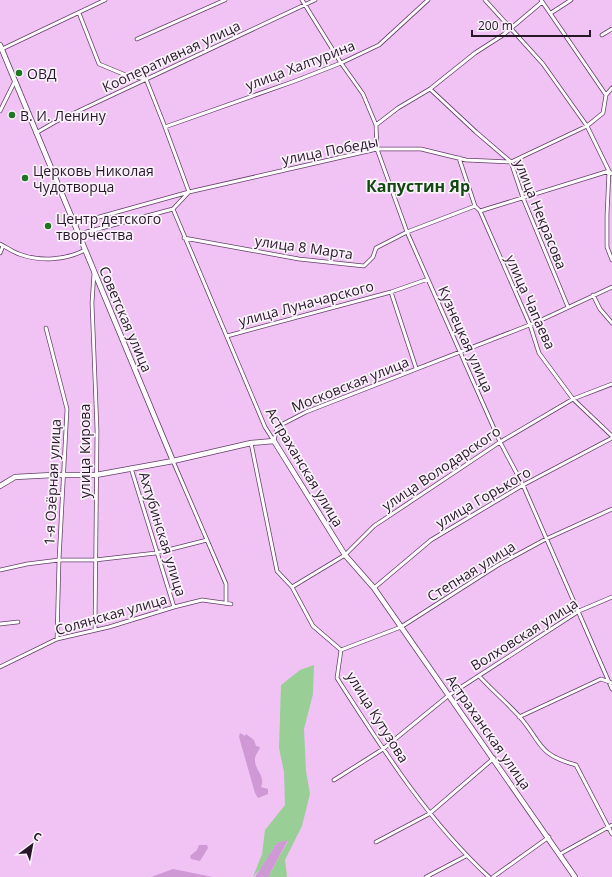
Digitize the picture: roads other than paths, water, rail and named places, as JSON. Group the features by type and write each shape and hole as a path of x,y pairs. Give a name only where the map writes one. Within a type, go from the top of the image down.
{"street":[{"path":"1,48 105,0"},
{"path":"137,38 225,0"},
{"name":"Кузнецкая улица","path":"302,0 340,63 363,94 376,124 377,150 407,232 500,442 523,485 611,682 612,689"},
{"name":"Кооперативная улица","path":"36,133 55,122 315,0"},
{"name":"улица Халтурина","path":"165,127 340,63 379,45 428,0"},
{"path":"485,0 543,64 587,126 611,172 607,215 607,247 612,260"},
{"path":"551,13 571,0"},
{"path":"376,124 398,108 430,89 475,53 510,29 542,1 606,95"},
{"path":"79,12 99,64 128,76 146,80 189,192 173,209 79,234"},
{"path":"602,35 612,29"},
{"name":"Советская улица","path":"1,48 173,461 226,584 226,603"},
{"path":"0,111 15,81"},
{"name":"улица Победы","path":"74,224 189,192 377,150 421,150 459,158 511,162 587,126 603,113 606,95 612,88"},
{"name":"улица Некрасова","path":"430,89 511,162 568,307"},
{"name":"улица Чапаева","path":"459,158 475,206 480,211 530,325 539,353 573,399 612,437"},
{"path":"480,211 611,172"},
{"name":"улица 8 Марта","path":"184,238 299,259 364,266 373,257 376,248 407,232 475,206"},
{"name":"Астраханская улица","path":"173,209 264,427 345,556 374,588 549,837 575,877"},
{"path":"0,253 2,245 19,254 42,259 72,257 85,250"},
{"name":"улица Кирова","path":"94,271 92,303 96,430 95,630"},
{"name":"улица Луначарского","path":"227,336 391,292 428,279"},
{"name":"Московская улица","path":"274,441 277,427 306,412 530,325 612,287"},
{"name":"улица Луначарского","path":"391,292 416,368"},
{"path":"593,295 600,309 612,323"},
{"name":"1-я Озёрная улица","path":"46,328 67,409 59,560 57,639"},
{"name":"улица Володарского","path":"292,587 345,556 374,526 500,442 573,399 612,384"},
{"name":"улица Горького","path":"374,588 431,540 523,485 612,437"},
{"path":"0,485 15,477 96,475 173,461 251,443 274,441"},
{"path":"251,443 253,464 277,571 292,587 313,626 341,650"},
{"name":"Ахтубинская улица","path":"131,468 174,607"},
{"name":"Степная улица","path":"341,650 401,627 498,565 546,539 612,509"},
{"path":"0,570 27,564 59,560 95,560 156,552 208,540"},
{"name":"Волховская улица","path":"334,780 383,749 449,695 579,611 612,597"},
{"name":"Солянская улица","path":"0,667 57,639 95,630 174,607 202,600 231,604"},
{"path":"0,624 18,622"},
{"name":"улица Кутузова","path":"341,650 336,678 383,749 429,814 466,856 489,877"},
{"path":"479,676 519,717 539,746 557,760 576,765 612,834"},
{"path":"519,717 601,679 611,682"},
{"path":"376,842 429,814 494,758"},
{"path":"560,854 612,825"},
{"path":"493,877 549,837"},
{"path":"426,877 466,856"}],"place":[{"name":"ОВД","path":"19,73"},
{"name":"В. И. Ленину","path":"12,115"},
{"name":"Церковь Николая Чудотворца","path":"25,178"},
{"name":"Центр детского творчества","path":"48,226"}],"district":[{"name":"Капустин Яр","path":"418,186"}]}
